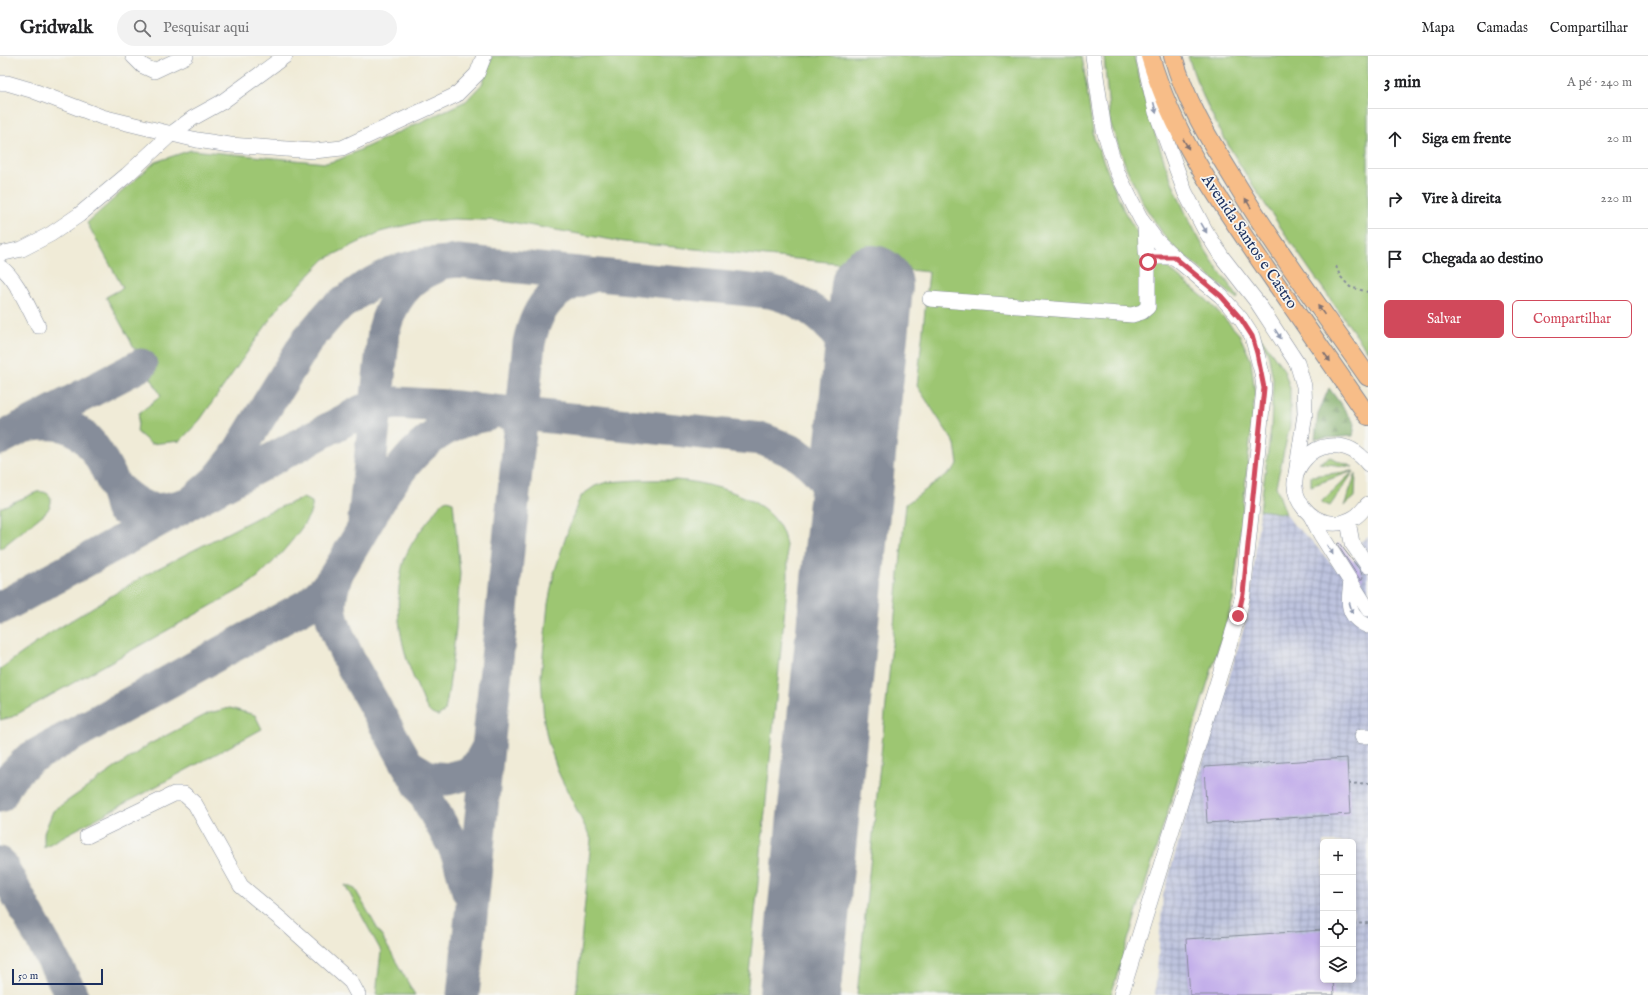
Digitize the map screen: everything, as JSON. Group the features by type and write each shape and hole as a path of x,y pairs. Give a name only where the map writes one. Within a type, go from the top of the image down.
{"main road":[{"name":"Avenida Santos e Castro","path":"1150,56 1170,112 1212,190 1368,416"},
{"name":"Avenida Santos e Castro","path":"1173,56 1183,87 1198,121 1255,215 1368,376"}],"street":[{"path":"133,56 143,66 154,71 186,56"},
{"path":"0,254 22,249 51,234 80,215 127,175 170,134 192,118 222,102 285,56"},
{"path":"0,83 7,83 31,90 102,117 197,140 244,146 314,150 342,148 456,95 477,74 484,56"},
{"path":"1093,56 1104,130 1117,172 1145,225 1156,240 1221,296 1241,319 1252,336 1262,373 1264,388 1243,594 1238,616 1121,995"},
{"path":"1144,56 1156,112 1185,192 1205,230 1222,257 1257,302 1297,363 1304,386 1305,414 1296,474 1296,492 1301,505 1311,516 1321,535 1368,609"},
{"path":"930,299 1132,315 1142,312 1148,307 1148,262 1145,225"},
{"path":"1148,262 1153,257 1174,257"},
{"path":"0,267 5,270 12,280 38,326"},
{"path":"1296,474 1302,462 1311,452 1323,446 1336,445 1349,448 1360,455 1368,464"},
{"path":"1368,504 1358,520 1352,543 1368,566"},
{"path":"1311,516 1329,523 1358,520"},
{"path":"1351,582 1349,598 1350,610 1357,620 1368,626"},
{"path":"87,836 174,794 184,794 196,804 241,886 346,977 351,982 358,995"}],"path":[{"path":"1336,266 1340,276 1350,287 1368,292"},
{"path":"1348,784 1368,782"},
{"path":"1356,924 1368,923"}],"shaded area":[{"path":"1260,510 1286,514 1294,525 1311,540 1338,571 1368,552 1368,995 1155,995 1163,895 1190,802 1249,610"},
{"path":"1368,537 1368,552 1360,542"}],"green space":[{"path":"492,56 1082,56 1094,138 1124,211 1135,229 1164,265 1207,300 1239,334 1251,360 1255,394 1233,601 1111,995 857,995 906,504 952,471 958,464 955,444 917,386 929,272 624,242 505,221 454,219 419,222 380,232 325,259 281,304 200,420 180,441 151,444 137,432 139,413 161,396 106,297 123,288 87,223 155,162 191,150 326,163 338,160 466,101 482,84"},
{"path":"1104,56 1134,56 1161,152 1179,199 1202,244 1238,297 1237,299 1169,243 1142,202 1126,167 1110,122"},
{"path":"1188,56 1368,56 1368,352 1265,204 1221,133 1211,114"},
{"path":"1257,332 1284,370 1290,388 1290,425 1276,486 1286,514 1260,510 1271,429 1273,379 1268,353"},
{"path":"1329,388 1355,424 1353,436 1315,439 1318,413"},
{"path":"1330,457 1353,467 1319,463"},
{"path":"1353,471 1311,486 1311,476"},
{"path":"1354,471 1330,506 1321,502"},
{"path":"1356,473 1355,497 1344,506"},
{"path":"638,480 687,481 713,486 740,495 764,509 774,518 781,529 785,541 788,559 788,577 747,995 576,995 591,839 559,774 548,742 544,722 541,676 548,604 554,573 569,527 582,495 595,486 607,482"},
{"path":"37,492 46,493 51,498 48,509 0,549 0,508"},
{"path":"303,498 312,502 312,509 302,527 278,557 252,582 12,717 0,720 0,669 49,634 147,574 268,512"},
{"path":"447,500 453,502 460,573 456,628 449,688 445,711 438,716 429,712 415,682 401,636 398,605 401,573 408,551 437,508"},
{"path":"230,708 255,715 262,729 44,847 44,833 53,811 148,745 209,713"},
{"path":"345,885 355,889 415,995 376,995 381,951"}],"building":[{"path":"1339,543 1360,570 1363,577 1361,581 1337,544"},
{"path":"1347,758 1350,814 1207,823 1204,767"},
{"path":"1320,930 1320,983 1333,983 1334,995 1190,995 1186,939"}],"taxiway":[{"path":"0,608 192,502 217,480 234,459 308,339 332,311 365,287 391,273 420,265 458,261 770,292 789,298 806,306 833,330 843,344 851,360 857,378 860,397"},
{"path":"364,520 384,330 391,310 408,285 416,278 434,268"},
{"path":"463,995 529,343 538,316 551,297 570,284 596,275"},
{"path":"0,439 141,365"},
{"path":"115,486 133,501 142,506 150,509 169,509 192,502 362,411 376,406 397,403 446,406 762,439 793,452 817,471 826,483 838,509 842,524 845,554"},
{"path":"0,796 9,779 29,759 309,604 332,580 389,486 420,448 439,433 461,422 487,415"},
{"path":"22,427 38,424 63,425 82,435 90,443 106,468 119,497 121,508"},
{"path":"338,571 333,585 331,608 332,618 339,638 350,662 454,847 468,891"},
{"path":"408,765 428,777 447,779 467,774 478,765 488,747"},
{"path":"0,863 72,995"}],"runway":[{"path":"800,995 872,286"}],"route":[{"path":"1148,262 1153,257 1174,257 1221,296 1241,319 1252,336 1257,353 1264,388 1243,594 1238,616"}]}
